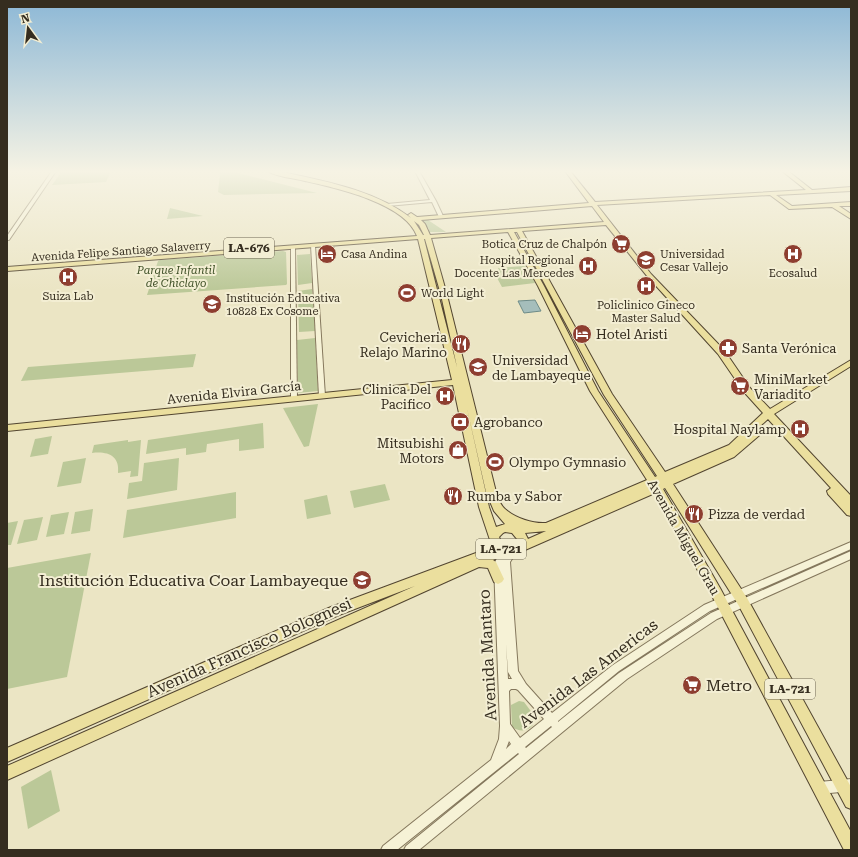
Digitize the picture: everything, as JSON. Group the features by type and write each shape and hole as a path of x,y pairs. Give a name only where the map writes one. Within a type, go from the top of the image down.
{"main road":[{"name":"LA-721","path":"396,211 409,220 424,237"},
{"name":"LA-721","path":"404,211 422,224 460,382 484,507 505,546"},
{"path":"409,220 504,211"},
{"path":"599,211 649,275 721,352 747,390 769,418 851,512"},
{"path":"842,211 851,217"},
{"path":"424,237 609,223"},
{"name":"Avenida Miguel Grau","path":"514,229 594,391 740,598 846,785 851,802"},
{"name":"Avenida Felipe Santiago Salaverry","path":"7,268 424,237"},
{"name":"Avenida Felipe Santiago Salaverry","path":"7,268 424,237"},
{"name":"Avenida Francisco Bolognesi","path":"515,529 547,527 660,483 724,451 746,434 851,362"},
{"name":"Avenida Francisco Bolognesi","path":"7,755 335,611 480,556 738,451 769,418 851,368"},
{"name":"LA-721","path":"460,382 491,492 498,508 523,538 505,546"},
{"name":"Avenida Elvira García","path":"7,428 460,382"},
{"path":"769,418 851,503"},
{"name":"Avenida Miguel Grau","path":"660,483 723,606 851,848"},
{"name":"LA-721","path":"498,508 510,517 524,524 547,527"},
{"name":"LA-721","path":"505,546 496,533 502,528 515,529"},
{"name":"Avenida Francisco Bolognesi","path":"7,773 473,565 505,546"},
{"path":"473,565 488,563 492,565 498,579"}],"street":[{"path":"7,239 26,211"},
{"path":"439,211 441,216"},
{"path":"312,246 322,396"},
{"path":"292,248 294,399"},
{"name":"Avenida Las Americas","path":"410,850 521,750 551,720 616,668 701,612 723,606 851,545"},
{"name":"Avenida Mantaro","path":"505,546 498,562 505,726 521,750"},
{"name":"Avenida Mantaro","path":"505,546 513,672 522,687 551,720 561,726"},
{"name":"Avenida Las Americas","path":"740,598 851,555"},
{"name":"Avenida Las Americas","path":"387,850 495,764 561,726 623,676 714,616 723,606"},
{"path":"503,689 510,684 518,684 522,687"},
{"path":"495,764 500,753 505,726"},
{"path":"819,788 846,785"}],"green space":[{"path":"169,211 182,211 203,216 167,219"},
{"path":"421,220 428,220 446,232 429,232 429,229"},
{"name":"Parque Infantil de Chiclayo","path":"286,252 286,285 147,295 158,261 160,260"},
{"path":"310,254 312,283 298,285 297,255"},
{"path":"528,267 535,283 502,287 496,276 501,275 498,268"},
{"path":"312,289 315,331 299,332 298,291"},
{"path":"315,338 318,391 298,393 297,340"},
{"path":"196,354 193,367 21,381 28,367"},
{"path":"318,404 309,446 304,447 283,408"},
{"path":"263,423 264,448 239,451 239,439 207,444 206,452 186,455 186,448 146,454 148,440"},
{"path":"52,436 48,454 30,457 35,439"},
{"path":"128,440 128,442 141,440 138,476 130,477 131,471 118,473 117,462 108,454 92,453 94,445"},
{"path":"86,458 81,483 57,487 63,462"},
{"path":"179,458 177,490 127,499 129,483 142,481 144,463"},
{"path":"385,484 390,500 354,508 350,491"},
{"path":"236,492 236,518 123,538 127,510"},
{"path":"327,495 331,514 307,519 304,500"},
{"path":"93,509 90,531 71,534 75,512"},
{"path":"69,512 64,534 46,537 51,515"},
{"path":"43,517 37,540 17,544 24,520"},
{"path":"18,521 11,545 7,545 7,523"},
{"path":"91,553 67,677 7,689 7,568"},
{"path":"519,701 524,702 536,718 535,722 527,730 520,730 512,727 511,705"},
{"path":"51,770 60,811 28,829 21,787"}],"water":[{"path":"535,300 541,311 524,313 518,301"}],"place":[{"name":"Botica Cruz de Chalpón","path":"621,244"},
{"name":"Casa Andina","path":"327,254"},
{"name":"Ecosalud","path":"793,254"},
{"name":"Universidad Cesar Vallejo","path":"646,260"},
{"name":"Hospital Regional Docente Las Mercedes","path":"588,266"},
{"name":"Suiza Lab","path":"68,277"},
{"name":"Policlinico Gineco Master Salud","path":"646,286"},
{"name":"World Light","path":"407,293"},
{"name":"Institución Educativa 10828 Ex Cosome","path":"212,304"},
{"name":"Hotel Aristi","path":"582,334"},
{"name":"Cevicheria Relajo Marino","path":"461,344"},
{"name":"Santa Verónica","path":"728,348"},
{"name":"Universidad de Lambayeque","path":"478,367"},
{"name":"MiniMarket Variadito","path":"740,386"},
{"name":"Clinica Del Pacifico","path":"445,396"},
{"name":"Agrobanco","path":"460,422"},
{"name":"Hospital Naylamp","path":"800,429"},
{"name":"Mitsubishi Motors","path":"458,450"},
{"name":"Olympo Gymnasio","path":"495,462"},
{"name":"Rumba y Sabor","path":"453,496"},
{"name":"Pizza de verdad","path":"694,514"},
{"name":"Institución Educativa Coar Lambayeque","path":"362,580"},
{"name":"Metro","path":"692,685"}]}
